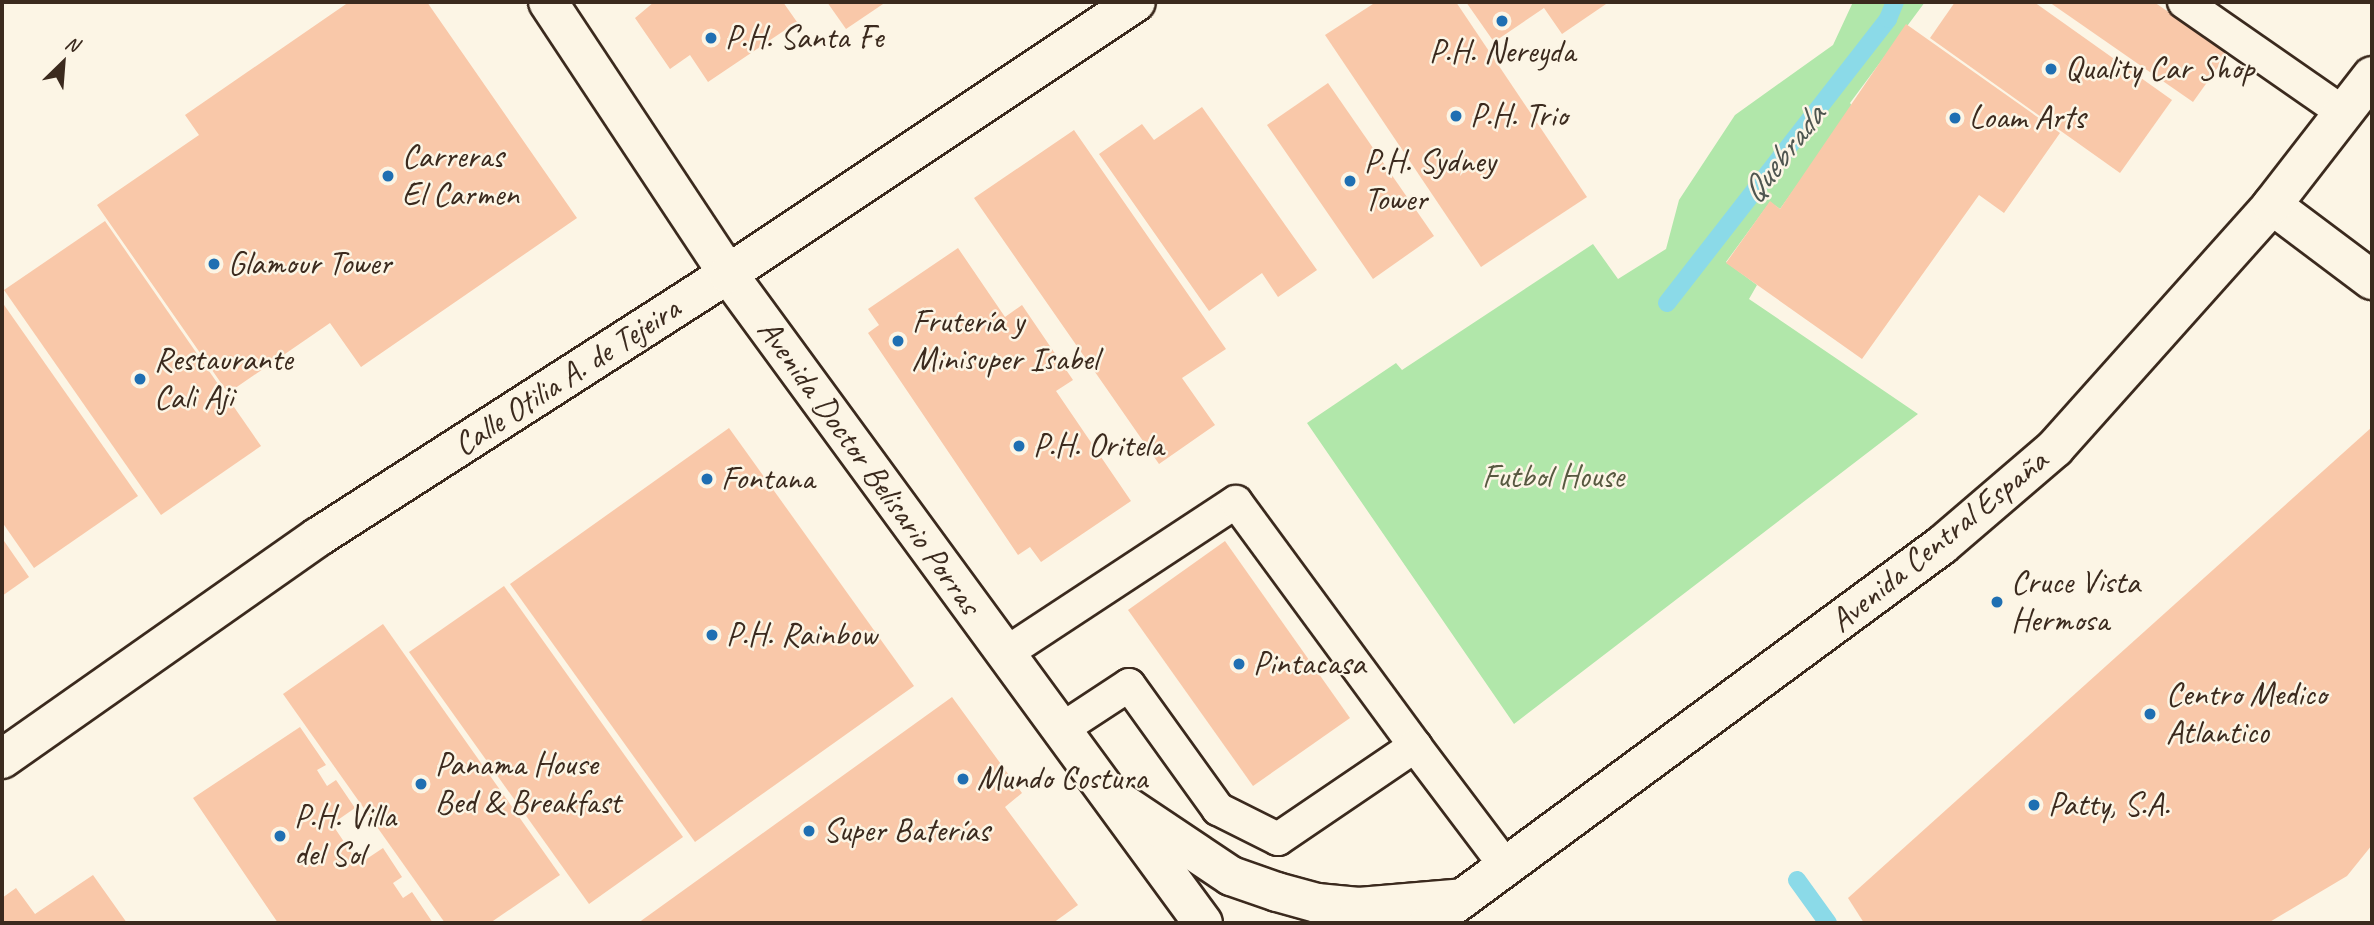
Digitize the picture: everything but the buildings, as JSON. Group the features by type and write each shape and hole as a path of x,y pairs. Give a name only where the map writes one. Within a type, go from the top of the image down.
{"street":[{"name":"Avenida Doctor Belisario Porras","path":"548,2 728,274 1203,923"},
{"name":"Calle Otilia A. de Tejeira","path":"2,759 318,537 728,274 1136,2"},
{"name":"Avenida Central España","path":"1467,911 1507,869 1942,545 2055,447 2272,205 2372,76"},
{"path":"2272,205 2372,280"},
{"path":"1113,797 1231,876 1290,896 1359,907 1467,911"},
{"path":"1429,923 1467,911"}],"lane":[{"path":"2184,2 2344,113"},
{"path":"1006,653 1236,502 1507,869"},
{"path":"1062,729 1129,685 1218,809 1278,839 1415,746"}],"green space":[{"name":"Futbol House","path":"1853,2 1925,2 1850,103 1853,107 1780,209 1770,202 1726,262 1757,285 1749,299 1918,414 1514,724 1307,423 1396,363 1402,370 1593,244 1618,279 1666,249 1679,200 1735,115 1833,45"}],"waterway":[{"name":"Quebrada","path":"1667,303 1888,19 1895,2"},
{"name":"Quebrada","path":"1797,880 1828,923"}],"place":[{"name":"P.H. Nereyda","path":"1502,21"},
{"name":"P.H. Santa Fe","path":"711,38"},
{"name":"Quality Car Shop","path":"2051,69"},
{"name":"P.H. Trio","path":"1456,116"},
{"name":"Loam Arts","path":"1955,118"},
{"name":"Carreras El Carmen","path":"388,176"},
{"name":"P.H. Sydney Tower","path":"1350,181"},
{"name":"Glamour Tower","path":"214,264"},
{"name":"Frutería y Minisuper Isabel","path":"898,341"},
{"name":"Restaurante Cali Aji","path":"140,379"},
{"name":"P.H. Oritela","path":"1019,446"},
{"name":"Fontana","path":"707,479"},
{"name":"Cruce Vista Hermosa","path":"1997,602"},
{"name":"P.H. Rainbow","path":"712,635"},
{"name":"Pintacasa","path":"1239,664"},
{"name":"Centro Medico Atlantico","path":"2150,714"},
{"name":"Mundo Costura","path":"963,779"},
{"name":"Panama House Bed & Breakfast","path":"421,784"},
{"name":"Patty, S.A.","path":"2034,805"},
{"name":"Super Baterías","path":"809,831"},
{"name":"P.H. Villa del Sol","path":"280,836"}]}
